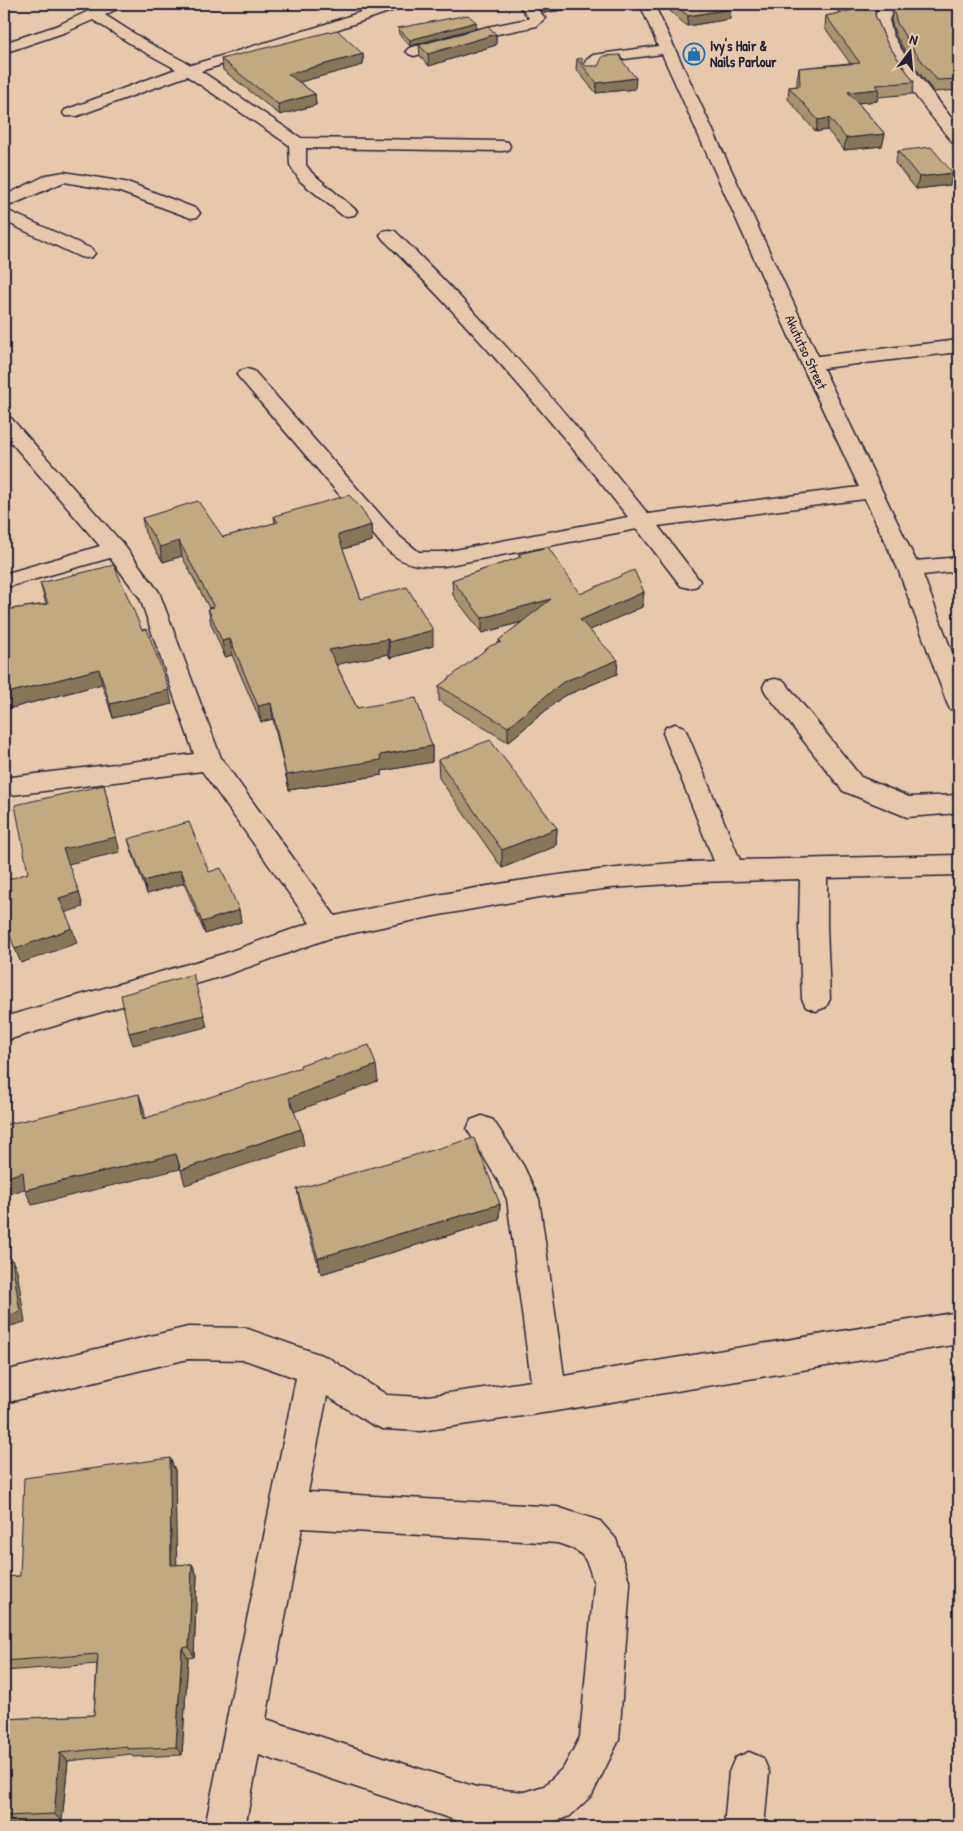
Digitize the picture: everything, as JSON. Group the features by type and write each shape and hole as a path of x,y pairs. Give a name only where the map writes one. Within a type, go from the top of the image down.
{"street":[{"path":"4,48 61,29 116,4"},
{"path":"71,113 190,70 322,30 398,4"},
{"path":"414,51 487,32 532,24 538,18 525,4"},
{"name":"Akututso Street","path":"647,4 811,363 908,569 959,703"},
{"path":"888,4 884,11 882,26 890,47 959,139"},
{"path":"94,14 144,46 190,70 297,143 502,146"},
{"path":"591,72 594,60 598,58 668,49"},
{"path":"297,143 298,165 306,177 348,211"},
{"path":"4,203 53,179 64,177 124,187 191,213"},
{"path":"4,214 86,254"},
{"path":"389,235 441,285 510,360 643,521 689,581"},
{"path":"811,363 959,346"},
{"path":"247,375 406,556 425,560 444,559 643,521 872,492"},
{"path":"4,422 115,549 151,597 208,761 328,928"},
{"path":"4,581 115,549"},
{"path":"908,569 959,564"},
{"path":"775,687 852,784 906,807 959,804"},
{"path":"675,734 730,870"},
{"path":"4,787 208,761"},
{"path":"4,1030 226,964 328,928 474,896 611,878 730,870 959,866"},
{"path":"814,869 813,927 816,999"},
{"path":"482,1129 512,1175 523,1199 550,1395"},
{"path":"4,1387 188,1343 245,1344 315,1368 352,1394 383,1412 420,1414 550,1395 959,1328"},
{"path":"225,1827 315,1368"},
{"path":"244,1731 476,1808 524,1812 556,1802 578,1781 599,1740 612,1584 603,1552 586,1534 557,1525 287,1509"},
{"path":"744,1827 748,1772"}],"building":[{"path":"674,4 725,4 731,9 688,16"},
{"path":"845,4 876,4 875,15 887,43 914,82 876,85 879,89 848,92 885,134 846,138 829,118 818,120 789,87 800,86 799,68 860,63 826,16 853,10"},
{"path":"895,4 959,4 959,79 937,80 914,51 897,23 893,9"},
{"path":"468,15 476,22 410,40 398,28"},
{"path":"488,26 496,34 428,54 419,45"},
{"path":"337,30 363,54 288,74 315,94 278,104 221,59"},
{"path":"620,55 623,62 636,78 597,83 577,59 582,58 582,63 586,66 598,66 603,56"},
{"path":"931,147 953,173 919,177 898,151"},
{"path":"349,495 361,508 371,525 338,535 361,599 407,587 433,630 389,642 388,639 329,650 357,708 416,698 432,746 380,755 381,760 286,775 271,703 258,706 230,639 222,641 208,608 214,607 179,541 160,547 142,518 198,501 223,537 278,522 274,516"},
{"path":"548,547 580,594 634,570 644,592 580,620 618,660 563,682 508,727 439,686 490,646 501,642 499,640 551,599 482,618 452,580 521,557 519,554"},
{"path":"114,565 142,630 147,629 169,690 110,704 99,669 4,694 4,610 48,604 40,583"},
{"path":"490,740 557,828 502,850 438,760"},
{"path":"104,785 116,837 63,849 79,892 59,898 72,928 15,949 4,920 4,881 28,873 15,805"},
{"path":"189,822 209,872 221,868 239,910 202,922 181,870 144,881 128,839"},
{"path":"193,974 204,1015 129,1033 121,995"},
{"path":"369,1045 376,1065 289,1098 301,1129 181,1170 176,1154 25,1190 23,1172 4,1178 4,1125 139,1094 143,1119 301,1067 300,1065 324,1057 325,1059"},
{"path":"474,1138 500,1204 318,1258 297,1189"},
{"path":"12,1260 20,1312 4,1316 4,1262"},
{"path":"170,1458 171,1565 192,1564 189,1647 182,1648 176,1747 127,1749 127,1746 60,1753 54,1814 4,1816 4,1719 94,1715 98,1654 4,1661 4,1577 20,1576 24,1478"}],"place":[{"name":"Ivy's Hair & Nails Parlour","path":"694,54"}]}
